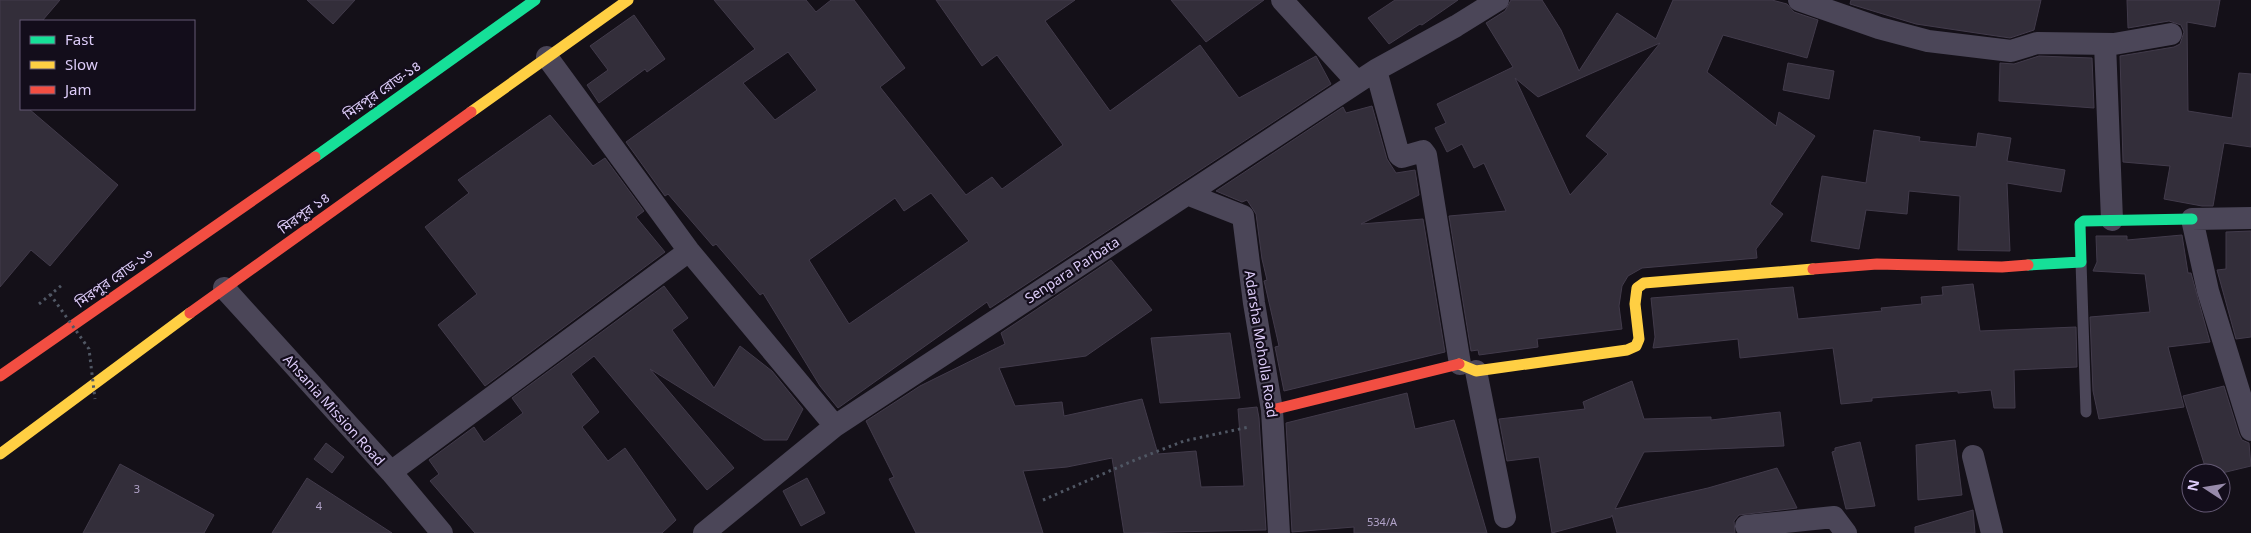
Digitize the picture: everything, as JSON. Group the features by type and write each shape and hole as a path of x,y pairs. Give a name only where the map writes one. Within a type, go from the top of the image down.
{"main road":[{"name":"মিরপুর রোড-১৪","path":"246,205 535,0"},
{"name":"মিরপুর ১৪","path":"0,454 224,288 628,0"},
{"name":"মিরপুর রোড-১৩","path":"0,376 246,205"},
{"path":"1273,416 1468,367 1627,350 1636,346 1639,339 1635,304 1637,288 1644,283 1877,264 2002,267 2081,262 2080,224 2084,221 2192,219"}],"street":[{"path":"1282,0 1357,82"},
{"name":"Senpara Parbata","path":"704,533 835,426 1357,82 1498,0"},
{"path":"1799,0 1879,28 1928,41 2011,51 2037,43 2105,44 2171,34"},
{"path":"2105,44 2112,220"},
{"path":"547,57 689,251 835,426"},
{"path":"1376,70 1399,155 1402,157 1423,151 1426,155 1468,367 1505,517"},
{"name":"Adarsha Moholla Road","path":"1187,194 1243,216 1254,303 1273,416 1280,533"},
{"path":"2251,218 2192,219 2208,291 2251,430"},
{"path":"391,472 689,251"},
{"name":"Ahsania Mission Road","path":"224,288 391,472 442,533"},
{"path":"1973,456 1992,533"},
{"path":"1746,526 1834,518 1846,533"}],"lane":[{"path":"2081,262 2086,412"}],"path":[{"path":"39,304 62,285"},
{"path":"50,294 89,349 95,400"},
{"path":"1043,500 1184,441 1273,416"}],"building":[{"path":"0,0 60,0 43,20 20,20 20,110 30,110 118,185 50,266 31,250 0,287"},
{"path":"307,0 355,0 333,24"},
{"path":"714,0 806,0 816,12 831,0 854,0 905,68 880,87 966,195 992,177 1002,189 1063,145 997,55 982,66 936,0 1075,0 1045,21 1110,111 1200,45 1239,98 1316,56 1331,84 990,308 987,302 838,408 820,386 763,293 760,295 716,244 713,246 668,194 665,196 626,142 755,49","holes":["788,52 817,90 775,120 743,83","931,193 969,241 849,324 809,260 895,198 904,211"]},
{"path":"1171,0 1264,0 1206,42"},
{"path":"1395,0 1458,0 1422,25 1420,24 1389,44 1368,18"},
{"path":"1511,0 1542,0 1561,30 1579,71 1617,13 1656,39 1673,0 1772,0 1787,4 1794,12 1818,20 1807,58 1723,35 1707,72 1776,126 1779,112 1815,136 1770,204 1783,214 1756,249 1757,258 1642,268 1628,276 1622,286 1619,306 1622,329 1537,339 1538,347 1479,355 1478,350 1471,351 1449,216 1506,211 1484,163 1474,168 1462,144 1447,152 1435,128 1446,123 1437,104 1513,67 1486,23 1505,11","holes":["1660,43 1586,136 1608,154 1570,195 1515,78 1538,97"]},
{"path":"1851,0 2041,0 2034,30 2010,38 1916,24 1850,4"},
{"path":"2127,0 2220,0 2215,27 2187,22 2188,111 2232,118 2239,73 2251,74 2251,147 2224,143 2213,206 2202,206 2164,199 2170,166 2123,162 2120,56 2174,47 2180,44 2184,32 2181,25 2169,21 2128,28"},
{"path":"634,15 665,59 647,72 645,69 599,103 587,85 608,70 590,46"},
{"path":"2039,56 2092,58 2094,108 1999,101 2000,63 2014,64"},
{"path":"1788,63 1834,71 1829,99 1783,90"},
{"path":"1372,106 1387,159 1396,173 1415,170 1419,195 1361,224 1423,219 1445,352 1284,391 1275,347 1279,346 1264,281 1267,280 1256,214 1247,200 1242,202 1216,191 1343,107 1346,113"},
{"path":"550,115 593,166 605,158 644,211 636,217 665,252 485,386 438,325 477,294 425,227 469,193 458,180"},
{"path":"1874,130 1920,137 1919,141 1976,147 1978,133 2011,138 2007,161 2065,170 2061,192 2007,183 2010,251 1958,250 1960,196 1909,191 1907,214 1866,210 1859,249 1811,241 1822,176 1866,183"},
{"path":"2251,231 2251,337 2236,339 2217,270 2226,269 2226,232"},
{"path":"2182,235 2188,273 2191,273 2210,342 2168,347 2184,407 2099,419 2093,391 2090,317 2150,312 2145,274 2093,271 2097,262 2096,236 2127,236 2127,240"},
{"path":"1111,260 1152,310 1086,356 999,368 1015,406 1062,402 1064,416 1142,399 1158,454 1196,451 1201,487 1244,486 1238,409 1257,407 1266,530 1124,533 1112,458 1067,467 1023,471 1043,533 916,533 889,479 894,477 866,421 920,386 1005,344 1001,333"},
{"path":"1973,284 1980,331 2076,327 2077,367 2014,370 2015,408 1994,408 1991,390 1872,398 1872,401 1841,404 1833,348 1740,358 1738,339 1653,348 1655,337 1651,298 1793,287 1798,319 1882,311 1881,308 1922,304 1921,297 1943,295 1942,287"},
{"path":"664,286 688,318 672,330 714,388 740,346 772,371 803,409 787,440 764,440 650,369 734,468 707,490 594,356 571,374 599,412 582,427 608,461 625,448 676,520 662,533 475,533 430,481 439,474 429,460 474,427 484,442 523,413 512,398"},
{"path":"1230,333 1240,398 1160,403 1151,338"},
{"path":"1632,381 1644,419 1711,417 1711,420 1780,412 1784,446 1644,452 1615,509 1708,488 1777,468 1797,508 1739,515 1734,521 1735,533 1617,533 1612,515 1611,517 1552,533 1539,457 1507,461 1499,419 1585,409 1583,402"},
{"path":"2224,386 2239,434 2242,440 2249,443 2251,466 2231,471 2231,463 2204,463 2183,396"},
{"path":"1407,393 1415,429 1454,420 1487,533 1354,533 1354,527 1292,532 1286,423"},
{"path":"1955,440 1962,495 1918,500 1916,445"},
{"path":"1860,442 1875,506 1846,509 1832,452 1835,451 1835,448"},
{"path":"326,443 344,457 332,473 314,459"},
{"path":"120,464 214,515 204,533 83,533"},
{"path":"307,478 392,533 272,533"},
{"path":"807,478 825,513 801,526 783,491"},
{"path":"1973,510 1975,533 1915,533 1915,527"}],"traffic: fast":[{"path":"315,157 535,0"},
{"path":"2028,265 2081,262 2080,224 2084,221 2192,219"}],"traffic: slow":[{"path":"471,112 628,0"},
{"path":"1459,364 1476,371 1627,350 1636,346 1639,339 1635,304 1637,288 1644,283 1813,269"},
{"path":"0,454 190,313"}],"traffic: jam":[{"path":"190,313 471,112"},
{"path":"0,376 315,157"},
{"path":"1813,269 1877,264 2002,267 2028,265"},
{"path":"1272,410 1459,364"}]}
